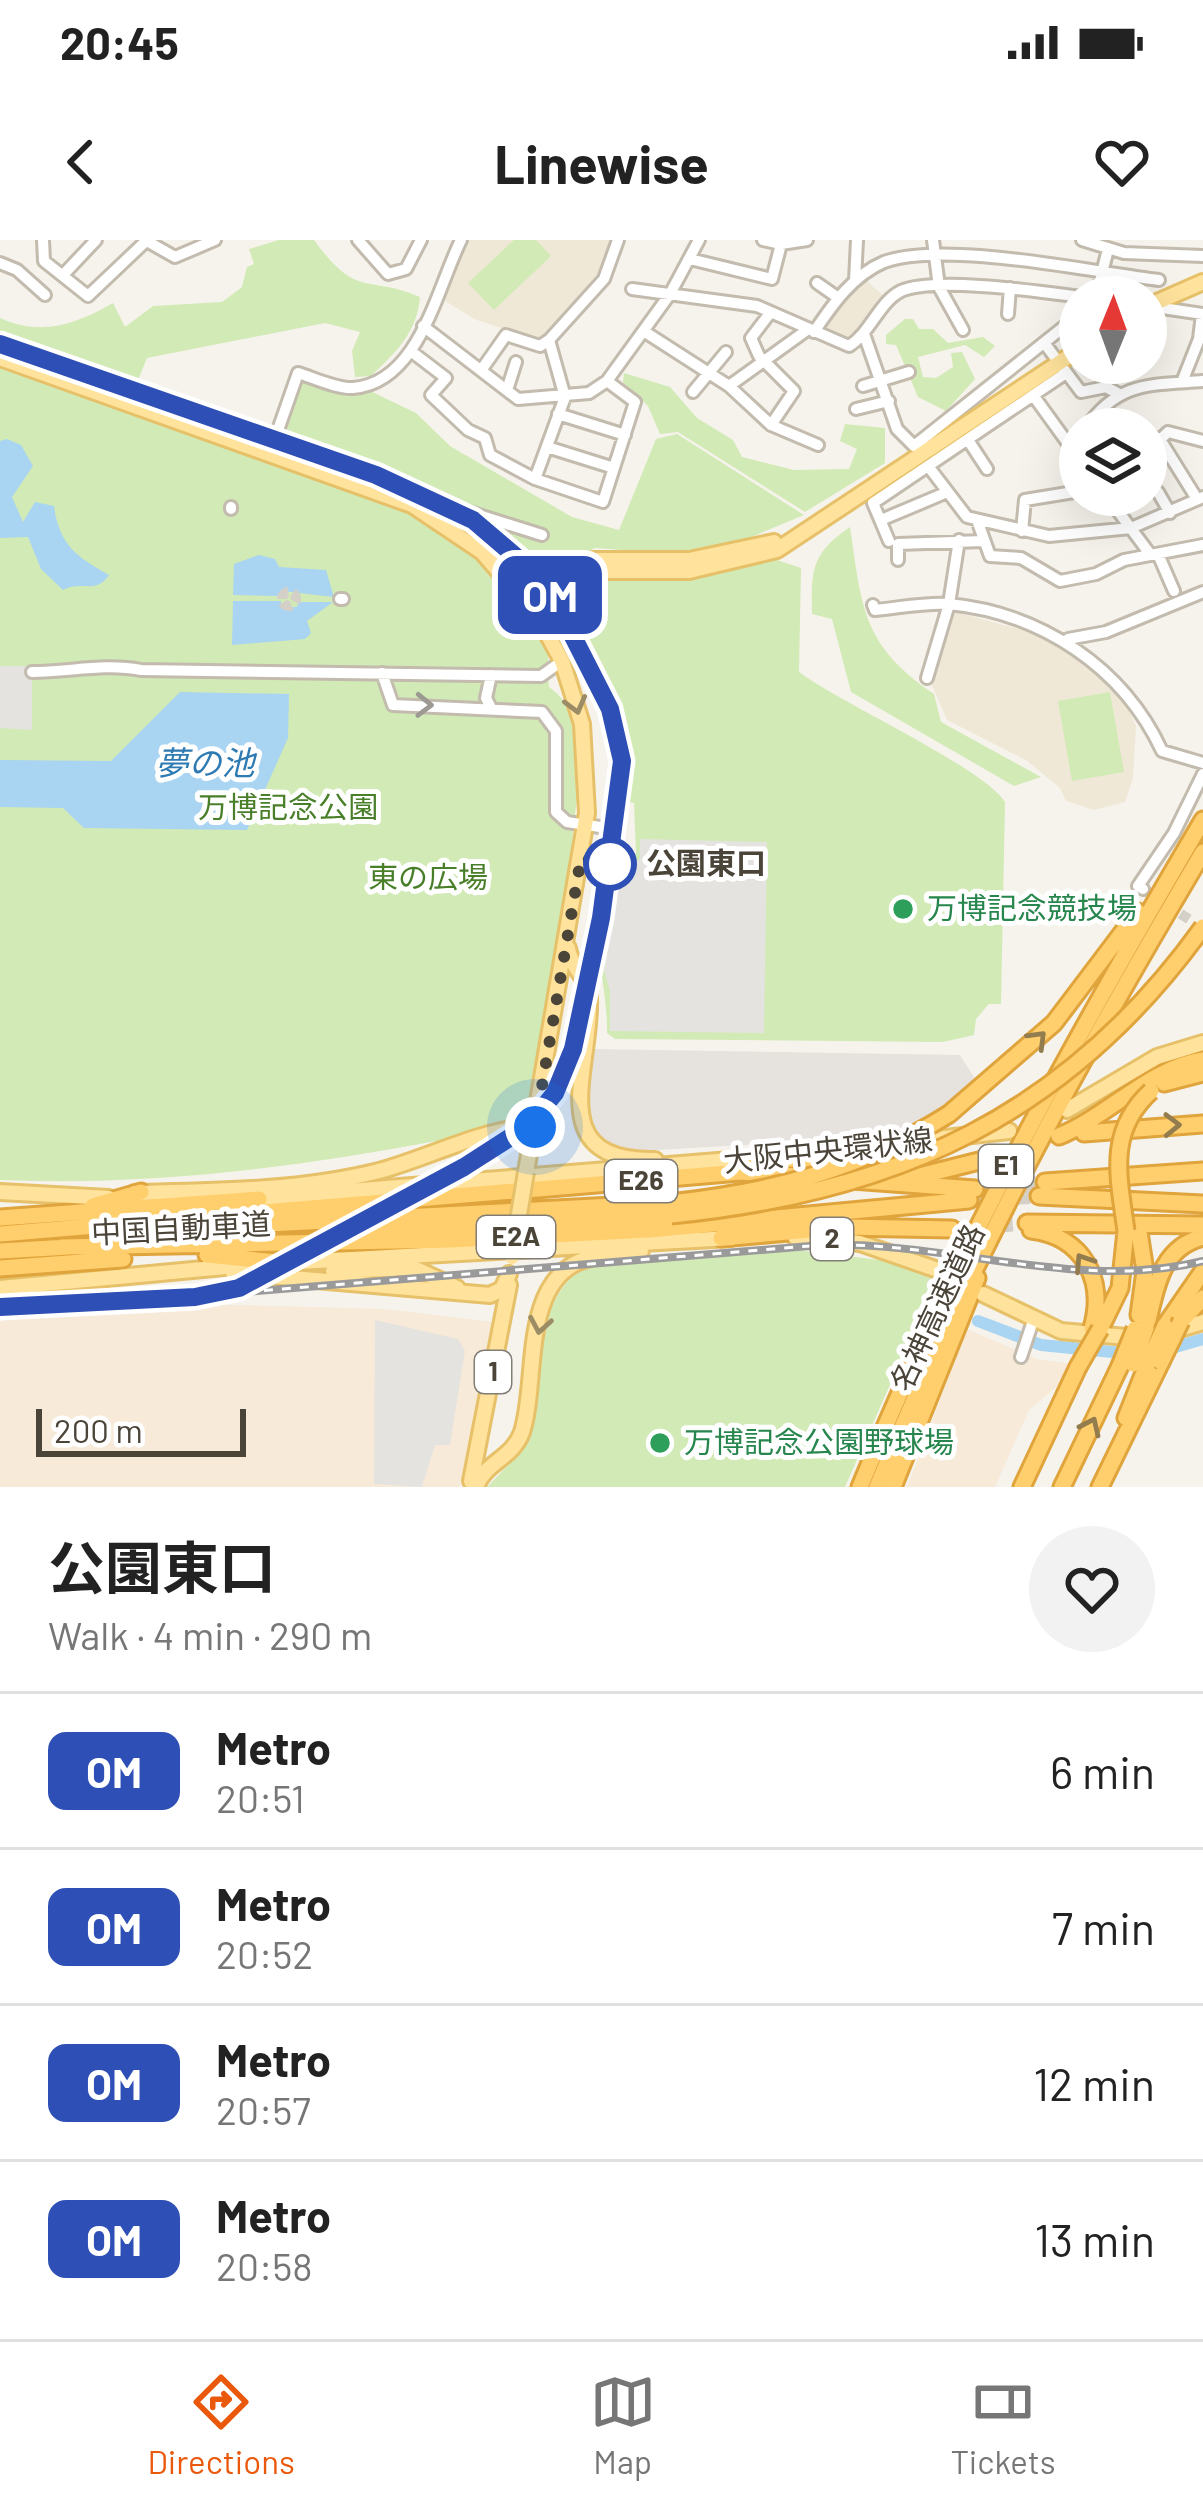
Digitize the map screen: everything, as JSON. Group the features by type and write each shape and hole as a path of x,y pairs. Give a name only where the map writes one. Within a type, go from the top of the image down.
{"highway":[{"name":"中国自動車道","path":"0,1236 671,1209 835,1171 949,1114 1029,1049 1079,994 1203,805"},
{"name":"名神高速道路","path":"860,1487 969,1237 1103,988 1203,820"},
{"name":"名神高速道路","path":"877,1487 1002,1207 1086,1050 1203,852"},
{"name":"中国自動車道","path":"0,1251 671,1209 838,1188 909,1165 975,1134 1091,1054 1153,993 1198,924"},
{"path":"1203,1060 1160,1075 1107,1113 1058,1137 1115,1126 1203,1124"},
{"path":"1100,1487 1118,1450 1140,1364 1144,1283 1118,1143 1130,1116 1154,1093 1178,1077 1203,1077"},
{"path":"749,1159 839,1159 919,1176 987,1159"},
{"path":"1196,1205 1042,1189 1203,1171"},
{"name":"E26","path":"0,1236 740,1172 972,1194"},
{"path":"0,1215 88,1207 141,1192"},
{"name":"E2A","path":"62,1247 583,1234 972,1194"},
{"path":"0,1215 259,1199"},
{"path":"898,1487 1002,1207"},
{"path":"1096,1328 1096,1288 1082,1255 1060,1238 1026,1226 1203,1226"},
{"path":"722,1238 844,1227 952,1229"},
{"path":"1022,1487 1096,1328 1120,1288 1132,1232"},
{"path":"1140,1328 1167,1260 1185,1243 1203,1237"},
{"path":"0,1268 217,1255 287,1263"},
{"path":"1173,1324 1203,1271"},
{"path":"1062,1487 1140,1364 1173,1324 1203,1298"},
{"path":"1118,1450 1122,1399 1140,1364"}],"main road":[{"path":"1167,298 1203,283"},
{"name":"1","path":"0,358 395,497 452,528 514,584 562,661 582,724 593,826 569,925 472,1487"},
{"path":"538,617 541,594 573,575 604,569 711,568 777,550 1059,370"},
{"path":"514,584 528,588 592,560 689,560 797,538"},
{"path":"569,925 568,956 588,991 579,1098 586,1132 603,1150 630,1159 721,1161"},
{"path":"1067,1110 1156,1058 1203,1043"},
{"path":"42,1194 329,1181 408,1163 509,1127 535,1127"},
{"name":"大阪中央環状線","path":"0,1192 122,1199 259,1199 749,1159 1009,1131"},
{"name":"2","path":"0,1288 146,1272 722,1238 846,1240 938,1270"},
{"path":"472,1487 481,1474 503,1460 522,1432 543,1308 558,1276 584,1259 699,1240"},
{"path":"287,1263 327,1271 414,1268 470,1293"},
{"path":"146,1272 291,1274 470,1293 500,1292 509,1274"},
{"path":"983,1294 1031,1328 1122,1339 1203,1322"}],"street":[{"path":"43,240 44,261"},
{"path":"63,275 96,240"},
{"path":"44,261 88,296 146,240 175,257 215,240"},
{"path":"359,240 388,274 406,269 421,240"},
{"path":"270,453 298,373 350,389 377,382 412,352 460,240"},
{"path":"482,369 506,335 540,346 549,340 607,275 618,240"},
{"path":"423,326 518,399 590,393 607,381 645,332 699,240"},
{"path":"763,240 781,244 805,240"},
{"path":"855,281 857,240"},
{"path":"1082,240 1108,249 1203,256"},
{"path":"690,259 772,279 781,244"},
{"path":"934,246 940,287 963,330"},
{"path":"729,386 811,331 855,281 882,263 934,246 1126,276"},
{"path":"1101,276 1108,249"},
{"path":"24,275 44,261"},
{"path":"0,263 24,275 45,295"},
{"path":"110,279 122,291"},
{"path":"817,283 837,297"},
{"path":"632,290 770,313 849,346 898,293 940,287 1059,294"},
{"path":"1008,314 1010,288"},
{"path":"1167,309 1202,314 1199,339 1182,382"},
{"path":"770,313 751,338 764,362 794,391 771,425"},
{"path":"645,332 729,386 771,425 818,445"},
{"path":"889,541 873,503 928,466 948,439 1059,332"},
{"path":"864,334 897,429 914,446 968,440 1059,372"},
{"path":"536,479 565,397 549,340"},
{"path":"1045,344 1059,363"},
{"path":"412,352 446,378 430,395 468,430 485,438 490,455 536,479 618,507"},
{"path":"693,392 726,352"},
{"path":"507,390 516,362"},
{"path":"863,386 909,372"},
{"path":"603,502 635,402 607,381"},
{"path":"1099,408 1156,381 1203,381"},
{"path":"1075,384 1081,392 1106,387 1121,395"},
{"path":"1033,395 1059,431"},
{"path":"856,409 890,400"},
{"path":"558,414 625,435"},
{"path":"1167,435 1179,431 1203,441"},
{"path":"968,440 987,469"},
{"path":"547,447 614,468"},
{"path":"928,466 945,493 977,520 1049,536 1131,528 1200,498 1167,450"},
{"path":"881,520 945,493"},
{"path":"1022,531 1025,500 1059,494"},
{"path":"1167,507 1170,513"},
{"path":"452,528 466,511 542,535"},
{"path":"1122,516 1154,554 1174,590"},
{"path":"977,520 990,556 1021,558 1060,580 1154,554 1203,547"},
{"path":"927,678 949,604 958,540"},
{"path":"898,560 898,544 983,541"},
{"path":"873,605 874,610 949,604 1068,639 1106,632 1203,592"},
{"path":"1068,639 1148,720 1162,751 1203,763"},
{"path":"32,672 82,671 107,663 141,670 541,676 562,661"},
{"path":"382,673 393,705 536,708 548,717 559,762 556,812 567,822 593,826"},
{"path":"490,675 486,698 490,706"},
{"path":"1143,889 1138,886 1174,832 1203,774"},
{"path":"1023,1353 1031,1328"}],"shaded area":[{"path":"466,240 612,240 612,245 597,283 541,341 474,319 442,299"},
{"path":"866,280 886,298 849,342 820,331 851,286"},
{"path":"950,613 1066,642 1126,704 1136,726 1133,778 1125,802 1094,810 1066,801 1060,788 1026,760 947,720 931,683"},
{"path":"0,666 32,666 32,730 0,728"},
{"path":"640,839 767,842 764,1033 610,1031 610,991 599,953 612,891 640,858"},
{"path":"593,1049 960,1055 979,1085 911,1128 860,1138 639,1151 614,1148 597,1135 586,1115"},
{"path":"160,1303 385,1309 493,1322 472,1449 459,1487 0,1487 0,1321 66,1308"},
{"path":"375,1320 458,1339 465,1351 450,1445 435,1445 422,1487 374,1484"},
{"path":"967,1329 1037,1359 1073,1364 1059,1385 1029,1410 995,1487 907,1487"}],"green space":[{"path":"279,240 314,240 353,278 420,297 410,331 371,376 355,377 352,351 360,332 325,323 147,358 136,385 0,338 0,318 30,327 58,326 113,303 125,327 153,306 222,302 242,287 247,267 254,264 249,249"},
{"path":"514,240 536,240 551,256 494,310 468,283"},
{"path":"905,319 913,319 919,329 933,329 948,343 983,337 995,346 984,357 965,345 918,357 923,377 936,378 953,367 951,353 962,352 975,379 946,411 918,397 896,345 886,344 886,335"},
{"name":"万博記念公園","path":"0,364 399,508 464,549 525,606 547,650 549,687 573,719 579,760 559,943 540,1054 524,1113 445,1144 436,1141 274,1167 110,1180 0,1180"},
{"path":"624,373 670,387 697,418 733,440 742,457 794,470 849,469 857,449 840,441 845,424 885,428 885,463 805,512 678,432 660,434 648,406 623,382"},
{"path":"301,377 350,392 368,390 416,413 450,446 572,517 619,530 656,439 677,434 804,515 730,546 658,553 596,548 538,567 454,504 279,439"},
{"path":"850,527 863,603 892,659 934,694 941,722 1041,777 1014,786 851,692 832,619 812,614 816,563 828,545"},
{"path":"774,559 801,568 799,672 942,754 1005,802 1001,1004 989,1004 976,1019 974,1035 943,1042 615,1039 607,1033 600,926 608,891 636,853 634,803 624,801 629,748 583,634 555,594 585,580 687,578"},
{"path":"1110,692 1124,772 1072,781 1058,701"},
{"path":"778,1248 889,1261 936,1280 845,1487 487,1487 529,1436 548,1316 571,1278 589,1266"}],"water":[{"path":"0,441 21,445 33,466 12,497 23,522 35,502 54,506 65,540 79,556 109,575 104,581 63,590 41,569 28,537 0,538"},
{"path":"259,555 275,559 279,567 326,570 334,597 282,591 281,596 233,595 234,564"},
{"path":"233,601 281,601 281,607 333,602 307,621 311,633 305,639 232,645"},
{"name":"夢の池","path":"180,692 289,694 288,738 247,830 84,828 63,808 0,807 0,760 111,761"}],"waterway":[{"path":"978,1321 1041,1345 1133,1354"},
{"path":"1165,1350 1203,1339"}],"tunnel":[{"path":"289,592 296,599 289,606 282,599 289,592"},
{"path":"1143,889 1193,922"},
{"path":"987,1159 1059,1136"},
{"path":"975,1189 1045,1182"},
{"path":"969,1200 1039,1196"},
{"path":"952,1229 1027,1223"}],"railway":[{"path":"0,344 390,480 483,527 528,569 570,624 603,685 623,764 618,822 581,1024 559,1083 521,1132 234,1290 0,1307"},
{"path":"246,1292 822,1245 918,1250 1062,1269 1157,1269 1203,1261"}],"metro line":[{"name":"OM","path":"0,344 376,475 473,520 528,567 560,611 610,709 622,761 620,805 601,918 573,1049 555,1093 528,1126 464,1167 239,1288 195,1297 0,1307"}],"place":[{"name":"公園東口","path":"610,864"},
{"name":"万博記念競技場","path":"903,909"},
{"name":"万博記念公園野球場","path":"660,1443"}],"route":[{"path":"535,1127 581,858 610,864"}],"park label":[{"name":"東の広場","path":"428,878"}]}
